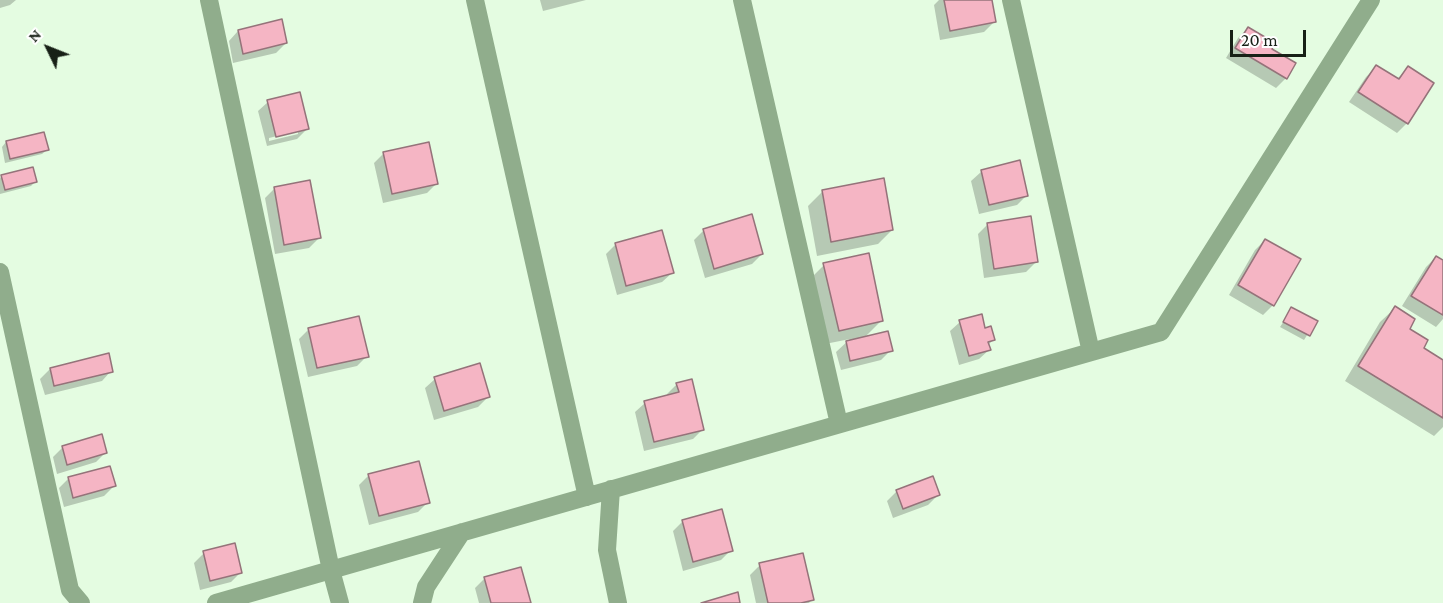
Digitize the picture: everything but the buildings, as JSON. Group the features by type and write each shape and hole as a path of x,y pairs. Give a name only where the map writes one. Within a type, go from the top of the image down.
{"street":[{"path":"209,0 340,603"},
{"path":"475,0 586,496"},
{"path":"742,0 839,424"},
{"path":"1011,0 1091,352"},
{"path":"216,603 1161,332 1371,0"},
{"path":"0,272 70,590 81,603"},
{"path":"611,489 607,550 618,603"},
{"path":"422,603 426,587 462,532"}]}
